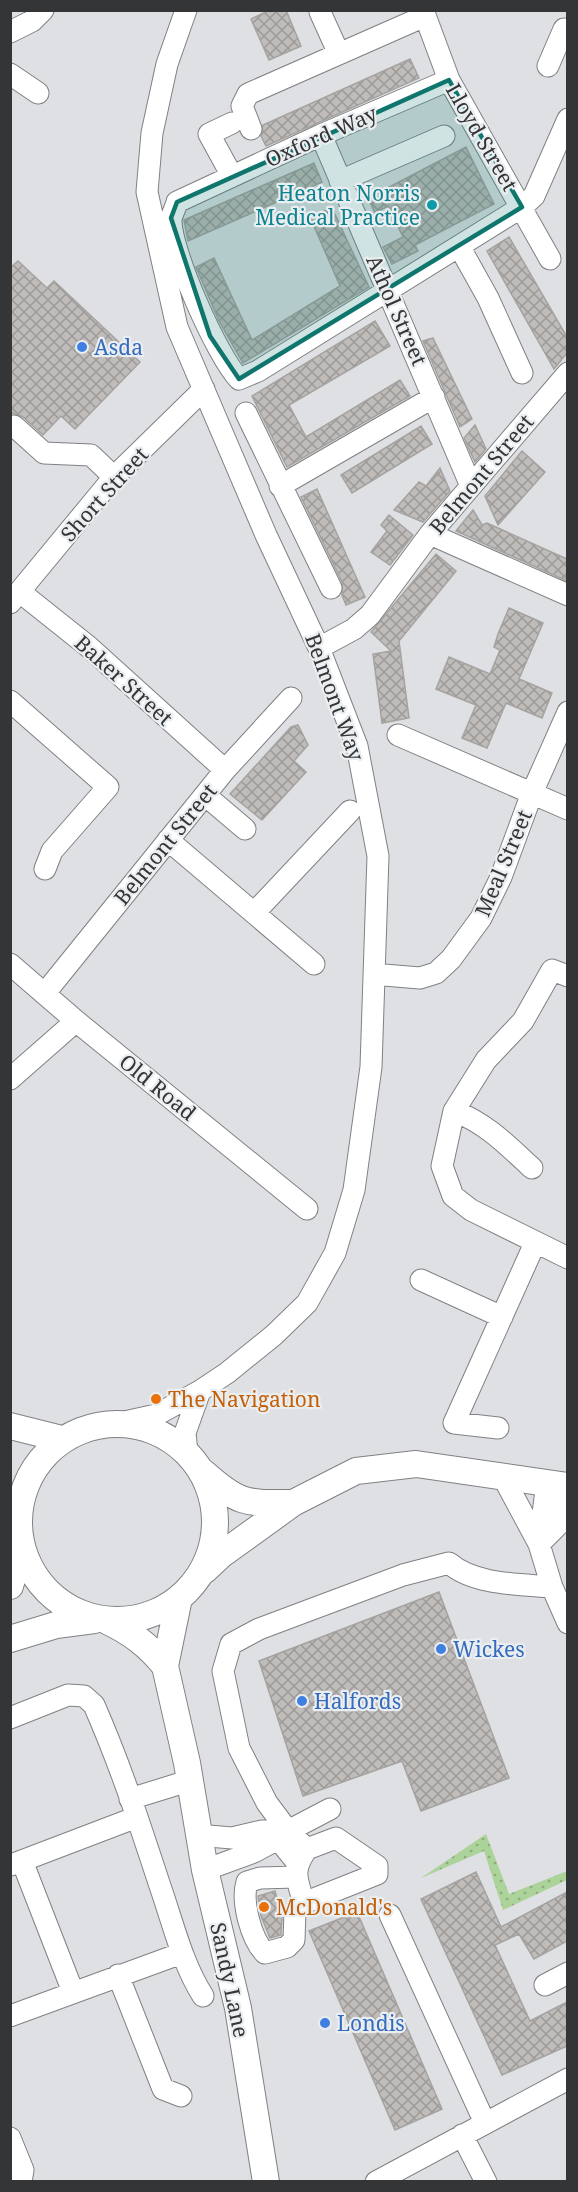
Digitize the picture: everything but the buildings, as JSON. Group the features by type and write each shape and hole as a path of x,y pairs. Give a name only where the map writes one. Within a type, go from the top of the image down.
{"main road":[{"path":"103,1620 74,1611 51,1596 33,1574 21,1549 14,1502 40,1459 62,1439 95,1425 120,1423 169,1438 225,1491 247,1503 293,1503"},
{"path":"10,1426 62,1439"},
{"path":"194,1461 212,1495 216,1522 212,1550 200,1574"},
{"path":"10,1639 56,1625 128,1620 155,1612 179,1598 221,1555 293,1503 356,1471 416,1464 561,1486"},
{"path":"10,1586 21,1549"},
{"name":"Sandy Lane","path":"179,1598 165,1666 197,1835 238,2008 266,2181"},
{"name":"Sandy Lane","path":"103,1620 132,1632 148,1645 165,1666"}],"street":[{"path":"10,32 32,21 43,10"},
{"name":"Belmont Way","path":"120,1423 156,1415 200,1391 227,1373 274,1335 307,1303 335,1253 354,1190 371,1067 378,855 357,746 319,648 266,535 177,327 147,192 152,133 167,64 186,10"},
{"path":"320,12 339,54"},
{"path":"232,176 209,134 242,126 242,106 248,94 424,14"},
{"name":"Lloyd Street","path":"424,14 449,80 550,259"},
{"path":"549,66 564,29 567,31"},
{"path":"10,74 38,93"},
{"name":"Oxford Way","path":"388,291 258,371 239,379 227,367 196,301 174,238 171,218 177,202 321,135 449,80"},
{"path":"388,291 522,207 534,196 567,119"},
{"name":"Athol Street","path":"321,135 471,486"},
{"path":"340,181 444,136"},
{"path":"459,246 488,298 522,373"},
{"name":"Belmont Street","path":"319,648 354,629 370,615 430,534 567,373"},
{"name":"Short Street","path":"15,598 114,477 204,389"},
{"path":"280,486 434,397"},
{"path":"246,413 331,588"},
{"path":"14,426 44,453 91,455 114,477"},
{"path":"430,534 567,595"},
{"name":"Baker Street","path":"15,598 89,647 225,770"},
{"name":"Belmont Street","path":"45,993 204,795 291,698"},
{"path":"10,700 108,787 52,851 45,869"},
{"name":"Meal Street","path":"384,975 420,978 436,973 451,959 481,918 501,877 532,793 567,712"},
{"path":"398,735 567,809"},
{"path":"204,795 245,829"},
{"path":"254,913 350,811"},
{"path":"168,840 314,964"},
{"name":"Old Road","path":"10,964 76,1021 307,1209"},
{"path":"553,970 523,1021 486,1060 454,1111 442,1166 453,1196 471,1210 567,1258"},
{"path":"10,1079 76,1021"},
{"path":"454,1111 475,1119 495,1133 532,1168"},
{"path":"498,1428 446,1422 502,1317 535,1243"},
{"path":"421,1280 502,1317"},
{"path":"194,1461 185,1433 200,1391"},
{"path":"502,1477 539,1544 552,1587 567,1623"},
{"path":"539,1544 561,1486"},
{"path":"304,1903 300,1863 273,1837 267,1803 239,1748 223,1671 231,1644 259,1629 403,1575 449,1563 460,1572 501,1581 552,1587"},
{"name":"Sandy Lane","path":"10,1718 69,1695 84,1696 94,1705 134,1808 182,1953 192,1979 203,1996"},
{"path":"73,1992 16,1863 188,1781"},
{"path":"205,1870 330,1809"},
{"path":"197,1835 232,1838 273,1837"},
{"path":"336,1838 377,1866 377,1874 304,1903 295,1911 294,1940 287,1947 265,1953 257,1945 243,1893 247,1882 300,1863 336,1838"},
{"path":"390,1915 485,2123"},
{"path":"10,2016 182,1953"},
{"path":"545,1985 567,1973"},
{"path":"118,1975 163,2089 181,2096"},
{"path":"376,2181 567,2079"},
{"path":"462,2135 486,2181"},
{"path":"10,2138 23,2170 21,2181"}],"highlighted area":[{"path":"449,80 522,207 239,379 210,336 171,218 177,202"}],"green space":[{"path":"486,1834 509,1894 567,1871 567,1880 503,1910 484,1851 421,1878"}],"place":[{"name":"Heaton Norris Medical Practice","path":"432,205"},
{"name":"Asda","path":"82,347"},
{"name":"The Navigation","path":"156,1399"},
{"name":"Wickes","path":"441,1649"},
{"name":"Halfords","path":"302,1701"},
{"name":"McDonald's","path":"264,1907"},
{"name":"Londis","path":"325,2023"}]}
